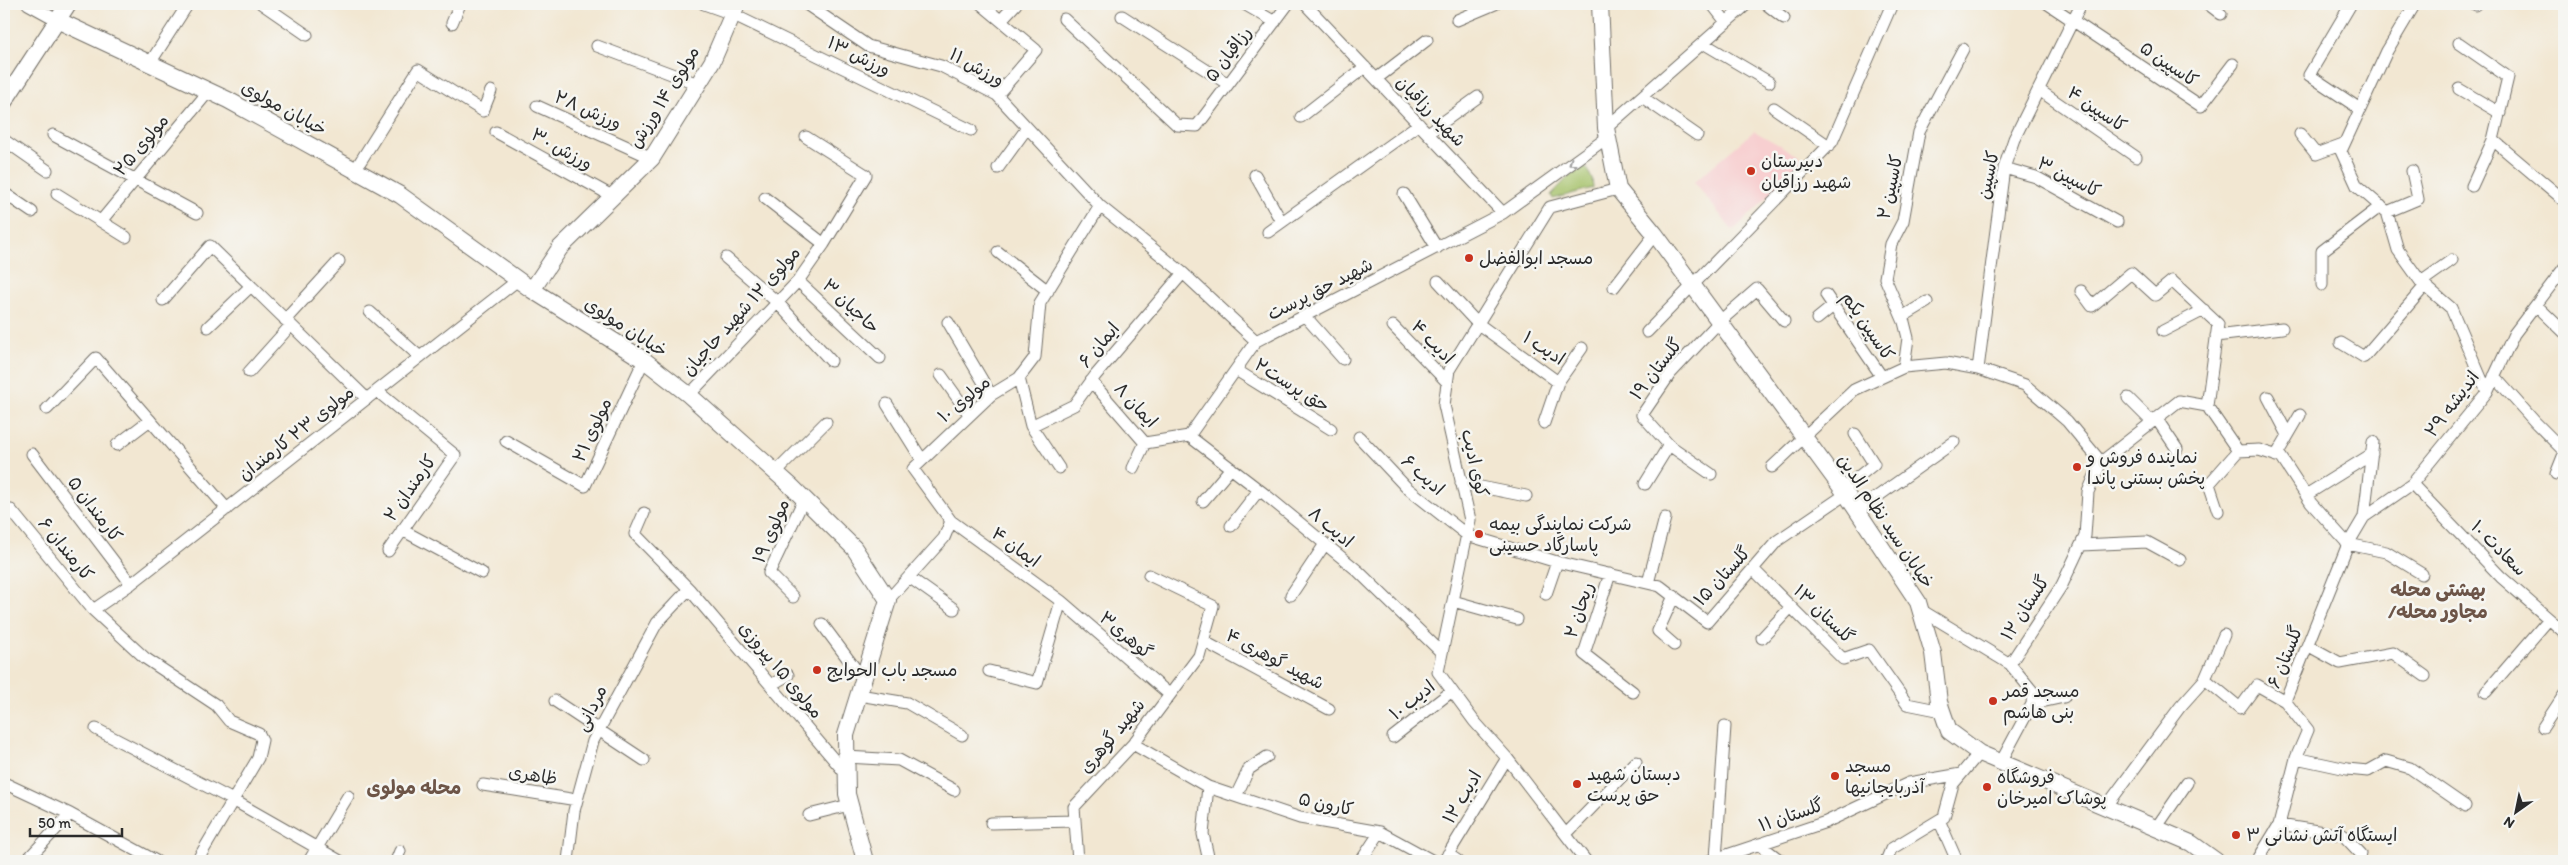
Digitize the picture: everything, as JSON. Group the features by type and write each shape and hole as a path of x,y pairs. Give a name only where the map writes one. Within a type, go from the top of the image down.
{"street":[{"path":"28,4 57,20"},
{"path":"4,102 68,4"},
{"path":"150,63 188,4"},
{"path":"262,4 307,34"},
{"path":"452,23 460,4"},
{"name":"ورزش ۱۳","path":"704,4 734,9 971,130"},
{"name":"ورزش ۱۱","path":"806,4 868,46 941,66 997,95 1100,206 1183,272 1256,341"},
{"path":"981,4 1036,50 997,95"},
{"path":"1001,20 1016,4"},
{"path":"1244,4 1275,22"},
{"name":"رزاقیان ۵","path":"1064,19 1177,124 1197,126 1288,4"},
{"name":"شهید رزاقیان","path":"1305,4 1504,213"},
{"path":"1457,20 1495,4"},
{"path":"1536,189 1550,207 1618,189 1607,133 1600,4"},
{"path":"1712,4 1726,22"},
{"path":"1504,213 1607,133 1642,97 1747,4"},
{"path":"1766,4 1784,18"},
{"path":"1647,332 1694,287 1829,146 1892,4"},
{"path":"2048,4 2073,21"},
{"name":"کاسپین","path":"1978,368 2004,168 2014,139 2081,4"},
{"path":"2208,4 2221,14"},
{"path":"2415,4 2387,51 2340,151 2357,186 2384,209 2398,250 2423,284 2451,308 2487,392"},
{"path":"2347,5 2309,75 2360,109"},
{"name":"مولوی ۱۴ ورزش","path":"532,290 560,248 652,158 712,62 734,9"},
{"path":"1122,16 1228,84"},
{"name":"خیابان مولوی","path":"57,20 209,91 400,195 532,290 644,360 688,395 804,499 854,548 888,600"},
{"name":"کاسپین ۵","path":"2073,21 2201,106 2232,64"},
{"path":"1376,79 1427,40"},
{"path":"1703,43 1769,82"},
{"path":"2460,43 2508,77 2492,140 2472,186"},
{"path":"597,46 698,84"},
{"name":"کاسپین ۲","path":"1904,367 1908,338 1902,317 1885,278 1892,244 1903,221 1919,132 1963,49"},
{"path":"1301,117 1365,67"},
{"path":"355,170 418,70 483,111 492,91"},
{"path":"2459,88 2500,113"},
{"name":"کاسپین ۴","path":"2039,90 2136,157"},
{"name":"مولوی ۲۵","path":"101,221 209,91"},
{"path":"1642,97 1697,135"},
{"path":"1428,133 1478,98"},
{"name":"ورزش ۲۸","path":"537,106 652,158"},
{"path":"1774,108 1829,146"},
{"path":"1268,232 1418,124"},
{"path":"998,168 1027,128"},
{"name":"ورزش ۳۰","path":"496,132 612,196"},
{"path":"2300,134 2316,154 2343,144"},
{"path":"53,135 197,213"},
{"name":"مولوی ۱۲ شهید حاجیان","path":"688,395 798,281 824,244 866,175 806,137"},
{"path":"4,140 46,170"},
{"path":"2492,140 2564,200"},
{"name":"کاسپین ۳","path":"2004,168 2036,177 2117,222"},
{"path":"2322,285 2322,251 2384,209 2418,199 2412,171"},
{"path":"1255,175 1281,222"},
{"name":"خیابان سید نظام الدین","path":"1618,189 1655,234 1844,492 1918,602 1933,653 1942,711 1949,731 1979,753 2191,843 2216,861"},
{"path":"4,193 32,212"},
{"path":"57,194 126,237"},
{"path":"1404,194 1437,248"},
{"path":"764,198 824,244"},
{"name":"مولوی ۱۰","path":"922,460 991,395 1019,378 1035,357 1040,303 1100,206"},
{"name":"کوی ادیب","path":"1550,207 1448,370 1444,405 1470,520 1438,672 1474,721 1507,758 1586,861"},
{"name":"شهید حق پرست","path":"1189,436 1256,341 1504,213"},
{"path":"1614,287 1655,234"},
{"path":"163,300 210,246 367,399"},
{"path":"998,252 1048,291"},
{"path":"726,258 777,302 831,361"},
{"path":"2342,343 2364,357 2423,284 2452,260"},
{"path":"249,372 339,261"},
{"name":"اندیشه ۲۹","path":"2348,544 2364,517 2412,484 2487,392 2514,334 2564,268"},
{"name":"ایمان ۶","path":"1031,426 1074,405 1091,381 1183,272"},
{"path":"2081,292 2092,306 2131,273 2155,295 2172,281 2218,324 2207,406 2238,451"},
{"name":"مولوی ۲۳ کارمندان","path":"93,610 131,584 518,280"},
{"name":"حاجیان ۳","path":"798,281 880,358"},
{"name":"ادیب ۱","path":"1438,281 1477,323 1558,382 1582,348"},
{"path":"208,327 251,286"},
{"path":"1719,322 1757,289 1784,321"},
{"name":"کاسپین یکم","path":"1826,295 1882,377"},
{"path":"1902,317 1927,302"},
{"path":"2536,305 2564,332"},
{"path":"1817,319 1833,306"},
{"path":"2163,331 2204,310"},
{"path":"370,312 420,357"},
{"path":"1305,316 1343,358"},
{"path":"948,322 991,395"},
{"name":"گلستان ۱۹","path":"1711,474 1669,445 1642,415 1670,374 1719,322"},
{"name":"ادیب ۴","path":"1393,326 1447,382"},
{"path":"2216,336 2282,328"},
{"path":"47,409 96,358 227,509"},
{"name":"مولوی ۲۱","path":"506,441 585,486 644,360"},
{"path":"1772,467 1854,390 1904,367 1946,363 1978,368 2024,386 2067,421 2101,462 2179,401 2207,406"},
{"name":"حق پرست۲","path":"1236,370 1331,429"},
{"path":"940,375 969,414"},
{"path":"2494,376 2564,452 2556,474"},
{"path":"1019,378 1031,426 1059,468"},
{"name":"ایمان ۸","path":"1091,381 1145,443 1189,436"},
{"path":"1544,423 1558,382"},
{"name":"کارمندان ۲","path":"377,391 455,454 388,551"},
{"path":"2268,397 2288,435"},
{"path":"2128,398 2154,420 2177,448"},
{"path":"865,861 846,794 846,735 888,600 944,538 951,521 913,469 922,460 887,404"},
{"path":"2276,456 2300,415"},
{"path":"117,446 150,420"},
{"path":"775,473 826,422"},
{"name":"گلستان ۱۵","path":"1467,535 1557,562 1660,586 1707,622 1777,541 1844,492 1874,464 1855,434"},
{"name":"ادیب ۸","path":"1189,436 1358,571 1442,654"},
{"name":"ادیب ۶","path":"1359,437 1406,488 1467,535"},
{"path":"1857,511 1954,442"},
{"path":"1133,468 1145,443"},
{"path":"1645,484 1669,445"},
{"path":"2306,495 2373,448 2364,517"},
{"path":"2218,510 2208,484 2238,451 2259,450 2282,457 2306,495 2348,544 2386,552 2422,574"},
{"name":"کارمندان ۵","path":"32,454 131,584"},
{"name":"گلستان ۱۲","path":"2032,704 2033,692 2010,664 2062,585 2085,536 2088,492 2101,462"},
{"path":"1203,501 1231,468"},
{"path":"1461,483 1526,496"},
{"name":"سعادت ۱۰","path":"2412,484 2501,577 2564,632"},
{"path":"1231,526 1259,490"},
{"name":"مولوی ۱۹","path":"792,598 769,573 804,499"},
{"name":"کارمندان ۶","path":"11,510 93,610 145,658 216,705 229,721 259,734 262,740 258,758 234,800"},
{"name":"مولوی ۱۵ پیروزی","path":"644,513 635,534 689,589 846,774"},
{"path":"1648,583 1665,518"},
{"name":"ایمان ۴","path":"951,521 1061,602"},
{"path":"402,530 482,573"},
{"path":"2080,545 2147,542 2180,560"},
{"path":"1291,595 1325,544"},
{"name":"گلستان ۶","path":"2257,861 2279,825 2296,758 2308,730 2285,701 2309,646 2348,544"},
{"path":"1546,594 1557,562"},
{"name":"گلستان ۱۳","path":"1753,569 1843,660 1869,650 1907,704 1942,711"},
{"name":"ریحان ۲","path":"1610,574 1584,654 1633,692"},
{"name":"شهید گوهری","path":"1078,861 1074,807 1132,744 1199,656 1213,606 1149,575"},
{"path":"909,577 954,609"},
{"name":"مردانی","path":"568,861 577,800 593,741 657,623 689,589"},
{"path":"1674,596 1658,631 1674,645"},
{"path":"1454,600 1517,619"},
{"path":"989,670 1037,683 1061,602"},
{"name":"گوهری۳","path":"1061,602 1169,694"},
{"path":"1762,638 1791,607"},
{"path":"1921,610 2010,664"},
{"path":"2486,692 2549,619"},
{"path":"822,624 864,679"},
{"path":"2106,807 2180,706 2205,680 2224,635"},
{"name":"شهید گوهری ۴","path":"1203,641 1330,709"},
{"path":"2309,646 2340,664 2393,653 2425,676"},
{"path":"771,685 788,675"},
{"path":"2205,680 2240,708 2257,685 2285,701"},
{"name":"ادیب ۱۰","path":"1393,737 1452,691"},
{"path":"858,695 907,703 962,735"},
{"path":"2543,727 2564,695"},
{"path":"2001,762 2032,704 2064,697"},
{"path":"555,701 644,760"},
{"path":"1712,860 1725,726"},
{"path":"96,728 234,800 340,861"},
{"name":"کارون ۵","path":"1132,744 1208,787 1300,818 1380,832 1433,861"},
{"path":"1886,861 1891,849 1944,817 1953,784 1979,753"},
{"path":"846,756 899,760 954,790"},
{"path":"1236,796 1249,769 1266,757"},
{"name":"ادیب ۱۲","path":"1446,858 1507,758"},
{"path":"2296,758 2368,771 2386,761 2410,768 2465,806"},
{"path":"1566,834 1636,762"},
{"name":"گلستان ۱۱","path":"1712,860 1826,822 1909,783 1961,774"},
{"path":"4,782 70,814 156,861"},
{"path":"2156,828 2187,783"},
{"name":"ظاهری","path":"483,785 577,800"},
{"path":"1208,787 1202,834 1208,861"},
{"path":"309,861 348,796"},
{"path":"197,861 234,800"},
{"path":"809,815 849,805"},
{"path":"26,861 70,814"},
{"path":"1939,820 1956,861"},
{"path":"991,823 1075,821"},
{"path":"2279,825 2343,835 2361,854"},
{"path":"1361,861 1380,832"},
{"path":"1759,844 1781,861"},
{"path":"1446,858 1458,861"}],"shaded area":[{"name":"دبیرستان شهید رزاقیان","path":"1754,131 1806,160 1733,231 1694,182"}],"green space":[{"path":"1578,167 1586,167 1592,179 1593,188 1553,199 1551,195"}],"place":[{"name":"دبیرستان شهید رزاقیان","path":"1751,171"},
{"name":"مسجد ابوالفضل","path":"1469,258"},
{"name":"نماینده فروش و پخش بستنی پاندا","path":"2077,467"},
{"name":"شرکت نمایندگی بیمه پاسارگاد حسینی","path":"1479,534"},
{"name":"مسجد باب الحوایج","path":"817,670"},
{"name":"مسجد قمر بنی هاشم","path":"1993,701"},
{"name":"مسجد آذربایجانیها","path":"1835,776"},
{"name":"دبستان شهید حق پرست","path":"1577,784"},
{"name":"فروشگاه پوشاک امیرخان","path":"1987,787"},
{"name":"ایستگاه آتش نشانی ۳","path":"2236,835"}],"district":[{"name":"بهشتی محله /مجاور محله","path":"2438,600"},
{"name":"محله مولوی","path":"414,787"}]}
